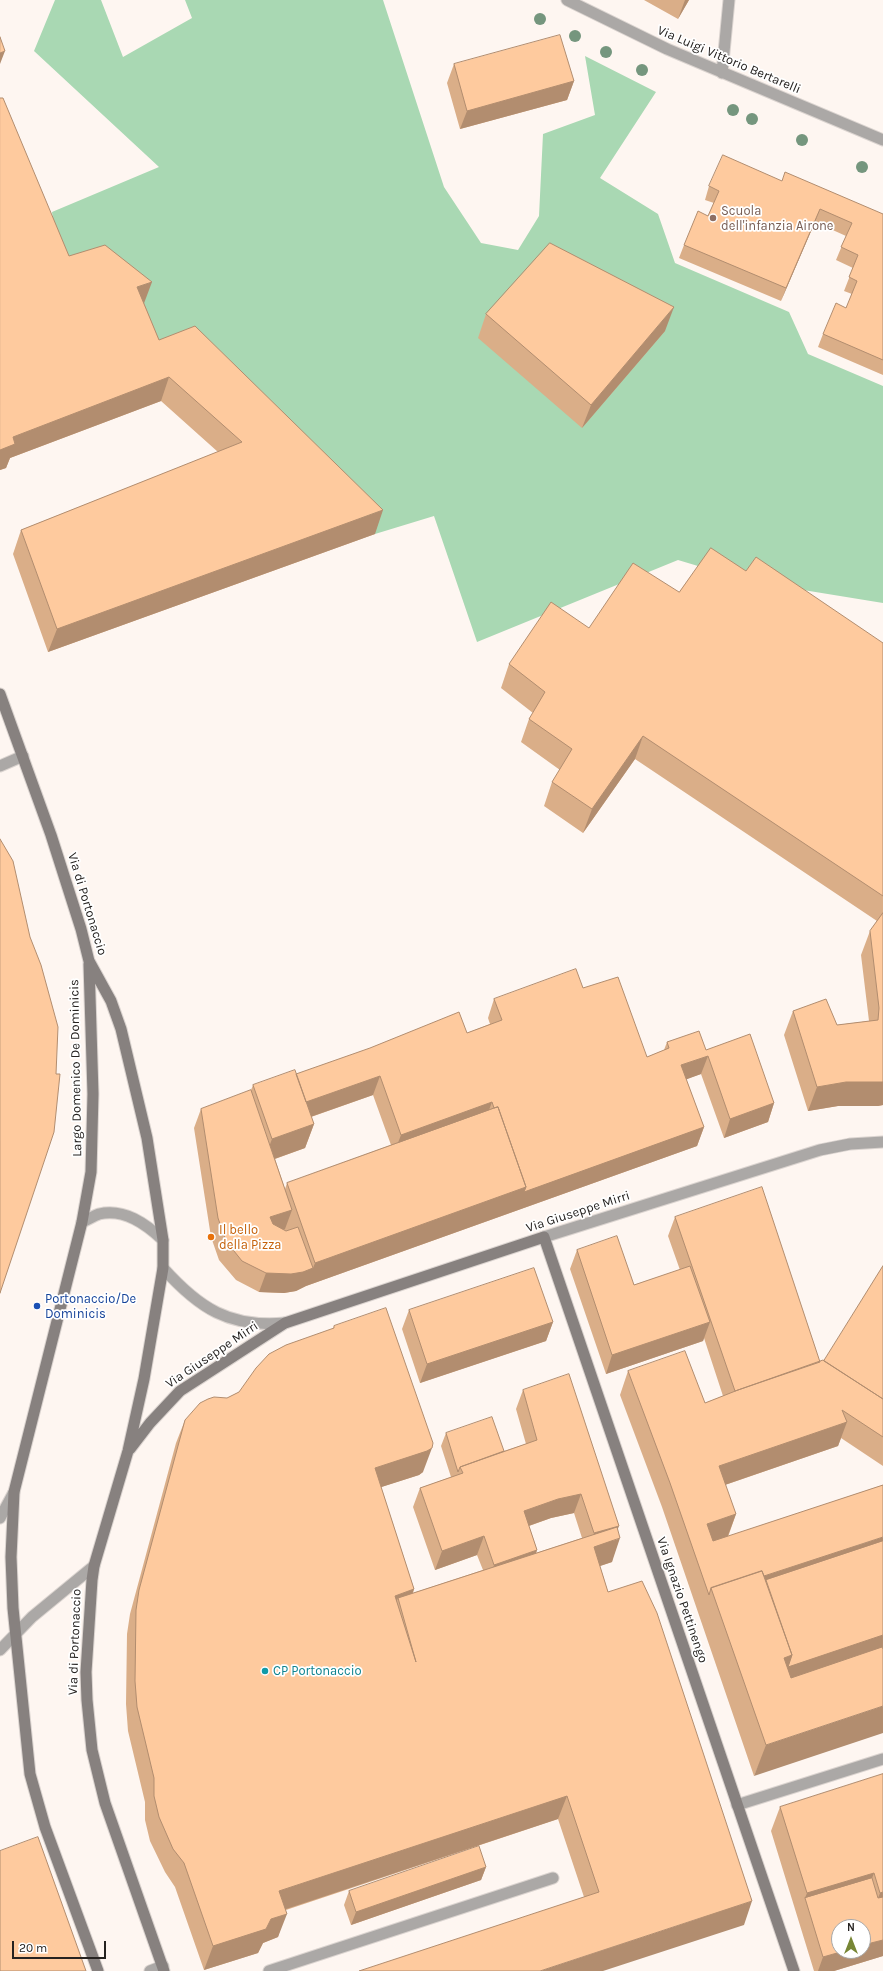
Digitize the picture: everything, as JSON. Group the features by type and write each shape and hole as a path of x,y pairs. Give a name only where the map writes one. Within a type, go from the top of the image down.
{"main road":[{"name":"Via di Portonaccio","path":"0,694 24,756 54,842 81,929 89,961 111,1001 121,1029 147,1138 162,1240"},
{"name":"Largo Domenico De Dominicis","path":"16,1633 13,1608 11,1557 14,1492 82,1222 93,1154 93,1094 89,961"},
{"name":"Via Giuseppe Mirri","path":"128,1451 154,1418 180,1392 285,1323 544,1237"},
{"name":"Via Ignazio Pettinengo","path":"544,1237 794,1971"},
{"path":"128,1451 146,1372 163,1268 162,1240"},
{"name":"Via di Portonaccio","path":"128,1451 94,1566 89,1608 86,1672 92,1750 105,1803 164,1969"},
{"path":"16,1633 28,1755 35,1795 59,1867 98,1971"}],"street":[{"name":"Via Luigi Vittorio Bertarelli","path":"567,0 653,43 883,140"},
{"path":"722,73 728,0"},
{"path":"0,766 24,756"},
{"name":"Via Giuseppe Mirri","path":"544,1237 820,1150 850,1144 883,1142"},
{"path":"82,1222 99,1214 112,1213 124,1215 142,1223 162,1240"},
{"name":"Via Giuseppe Mirri","path":"163,1268 182,1289 199,1303 219,1314 253,1324 285,1323"},
{"path":"0,1518 14,1492"},
{"path":"0,1650 57,1595 94,1566"},
{"path":"737,1805 883,1759"},
{"path":"269,1971 553,1878"},
{"path":"150,1971 164,1969"}],"green space":[{"path":"55,0 101,0 123,57 192,18 185,0 383,0 444,187 481,243 518,250 539,216 543,134 595,115 585,56 656,92 600,178 658,214 675,263 789,312 808,354 883,386 883,603 748,581 678,560 477,642 434,516 375,534 186,350 150,364 61,280 52,212 159,167 34,51"}],"building":[{"path":"560,35 574,81 467,111 454,64"},
{"path":"0,37 5,51 0,53"},
{"path":"0,98 3,98 69,256 105,245 152,282 137,287 159,340 195,326 383,510 57,629 21,530 242,442 169,377 13,437 15,444 0,450"},
{"path":"723,155 782,181 785,172 883,214 883,360 823,334 836,303 846,308 857,281 849,277 858,255 841,247 852,223 820,209 786,288 684,245 698,211 708,216 719,191 709,186"},
{"path":"550,243 674,307 591,405 486,314"},
{"path":"711,548 746,571 756,557 883,643 883,896 643,736 592,809 552,782 572,749 529,719 545,692 509,664 551,602 589,628 633,563 679,592"},
{"path":"0,839 13,861 30,937 41,965 58,1027 56,1074 60,1074 54,1132 0,1293"},
{"path":"883,913 883,1082 846,1082 817,1087 793,1011 826,999 837,1025 878,1020 879,1008 870,931"},
{"path":"576,969 583,988 618,977 647,1057 669,1048 667,1042 699,1031 706,1050 750,1034 774,1103 730,1119 708,1056 681,1065 704,1127 524,1192 526,1187 498,1107 494,1108 492,1102 401,1135 380,1076 306,1102 296,1074 370,1048 459,1012 467,1033 502,1020 494,999"},
{"path":"295,1070 314,1124 272,1139 253,1085"},
{"path":"251,1090 292,1210 270,1217 273,1224 286,1231 298,1227 313,1268 303,1272 291,1274 266,1273 242,1261 226,1241 218,1218 201,1109"},
{"path":"498,1107 526,1187 315,1263 287,1183"},
{"path":"762,1187 820,1362 735,1391 675,1217"},
{"path":"617,1236 634,1285 690,1266 710,1322 612,1355 577,1250"},
{"path":"883,1266 883,1399 824,1361"},
{"path":"534,1268 553,1322 427,1364 409,1310"},
{"name":"CP Portonaccio","path":"386,1308 433,1443 432,1448 427,1451 375,1468 414,1589 395,1596 416,1662 398,1598 617,1527 620,1538 594,1547 608,1592 642,1581 657,1613 752,1901 540,1971 359,1971 599,1892 567,1796 279,1891 287,1914 271,1919 266,1929 213,1946 184,1863 173,1849 159,1817 154,1796 154,1778 137,1707 135,1681 136,1610 139,1590 185,1420 200,1403 214,1397 227,1398 239,1392 256,1368 269,1354 286,1345 334,1328 334,1326"},
{"path":"685,1351 705,1403 823,1360 883,1399 883,1437 842,1410 847,1422 719,1466 736,1514 707,1524 713,1541 883,1485 883,1537 764,1576 762,1571 711,1588 709,1595 670,1483 628,1371"},
{"path":"569,1374 619,1526 594,1533 581,1494 558,1499 524,1511 537,1550 494,1565 484,1536 442,1551 420,1488 463,1473 460,1467 537,1440 523,1390"},
{"path":"492,1417 504,1451 460,1467 458,1472 446,1433"},
{"path":"883,1541 883,1635 788,1667 792,1655 766,1580"},
{"path":"762,1571 792,1655 784,1658 791,1678 882,1647 883,1706 766,1745 711,1588"},
{"path":"883,1774 883,1892 880,1893 874,1873 807,1893 780,1807"},
{"path":"38,1837 86,1971 0,1971 0,1851"},
{"path":"479,1846 486,1867 356,1912 349,1891"},
{"path":"872,1878 878,1898 883,1897 883,1940 871,1943 871,1919 831,1919 831,1955 823,1957 805,1898"}],"place":[{"name":"Scuola dell'infanzia Airone","path":"713,218"},
{"name":"Il bello della Pizza","path":"211,1237"},
{"name":"Portonaccio/De Dominicis","path":"37,1306"},
{"name":"CP Portonaccio","path":"265,1671"}]}
